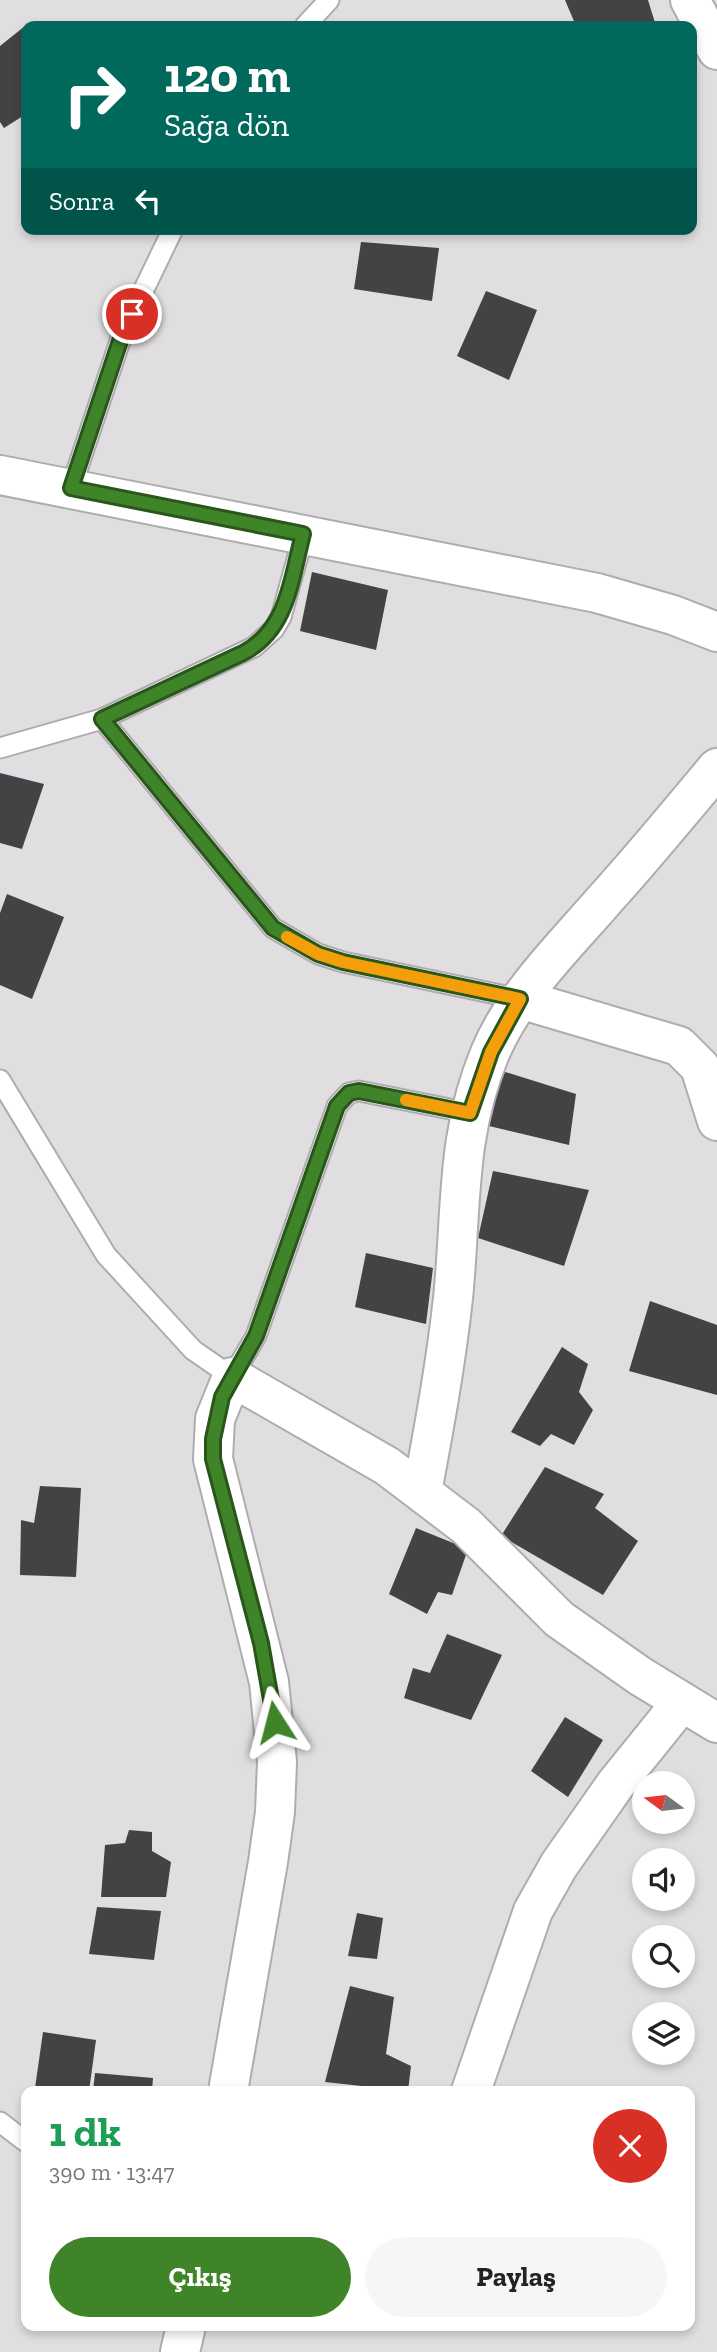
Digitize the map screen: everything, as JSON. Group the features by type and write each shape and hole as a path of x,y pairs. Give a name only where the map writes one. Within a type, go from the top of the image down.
{"street":[{"path":"690,0 717,50"},
{"path":"0,475 597,593 673,615 717,632"},
{"path":"422,1492 453,1297 461,1164 470,1113 491,1052 520,999 540,972 624,879 717,768"},
{"path":"520,999 679,1046 700,1066 717,1121"},
{"path":"229,2086 270,1849 277,1762 269,1682 213,1459 215,1419 232,1377 387,1466 466,1526 559,1619 707,1712 607,1797 559,1865 533,1911 473,2086"},
{"path":"180,2352 185,2331"}],"lane":[{"path":"310,21 329,0"},
{"path":"71,488 122,335 170,235"},
{"path":"0,748 102,719 243,653 264,639 281,617 303,534"},
{"path":"102,719 273,928 318,954 343,962 520,999"},
{"path":"0,1080 106,1255 193,1350 232,1377 256,1336 342,1098 359,1091 470,1113"},
{"path":"0,2122 21,2138"}],"building":[{"path":"565,0 648,0 654,21 574,21"},
{"path":"21,29 21,117 4,128 0,122 0,46"},
{"path":"361,242 439,248 432,301 354,289"},
{"path":"486,291 537,310 509,380 457,356"},
{"path":"312,572 388,590 376,650 300,631"},
{"path":"0,773 44,784 22,849 0,843"},
{"path":"7,894 64,917 32,999 0,985 0,913"},
{"path":"502,1071 576,1094 569,1145 489,1126"},
{"path":"493,1171 589,1190 564,1266 478,1238"},
{"path":"366,1253 433,1268 426,1324 355,1307"},
{"path":"650,1301 717,1325 717,1395 629,1371"},
{"path":"562,1347 588,1364 579,1392 593,1410 574,1445 551,1434 540,1446 511,1432"},
{"path":"545,1467 604,1494 595,1508 638,1541 603,1595 501,1536"},
{"path":"40,1486 81,1488 76,1577 20,1575 21,1520 34,1523"},
{"path":"416,1528 468,1549 452,1595 438,1592 427,1614 389,1594"},
{"path":"447,1634 502,1655 471,1720 404,1698 413,1668 430,1673"},
{"path":"565,1717 603,1740 568,1797 531,1771"},
{"path":"129,1830 152,1832 152,1851 171,1862 166,1897 101,1897 105,1845 125,1843"},
{"path":"97,1907 161,1911 154,1960 89,1954"},
{"path":"357,1913 383,1918 377,1959 348,1956"},
{"path":"350,1986 394,1997 386,2054 411,2066 409,2086 362,2086 325,2082"},
{"path":"43,2032 96,2040 90,2086 35,2086"},
{"path":"95,2073 153,2078 152,2086 94,2086"}],"slow traffic":[{"path":"287,937 318,954 368,969 520,999 491,1052 470,1113 406,1100"}],"route":[{"path":"132,314 122,335 71,488 303,534 281,617 264,639 243,653 102,719 273,928 318,954 343,962 520,999 491,1052 470,1113 359,1091 342,1098 256,1336 222,1397 215,1419 213,1459 261,1643 275,1722"}]}
